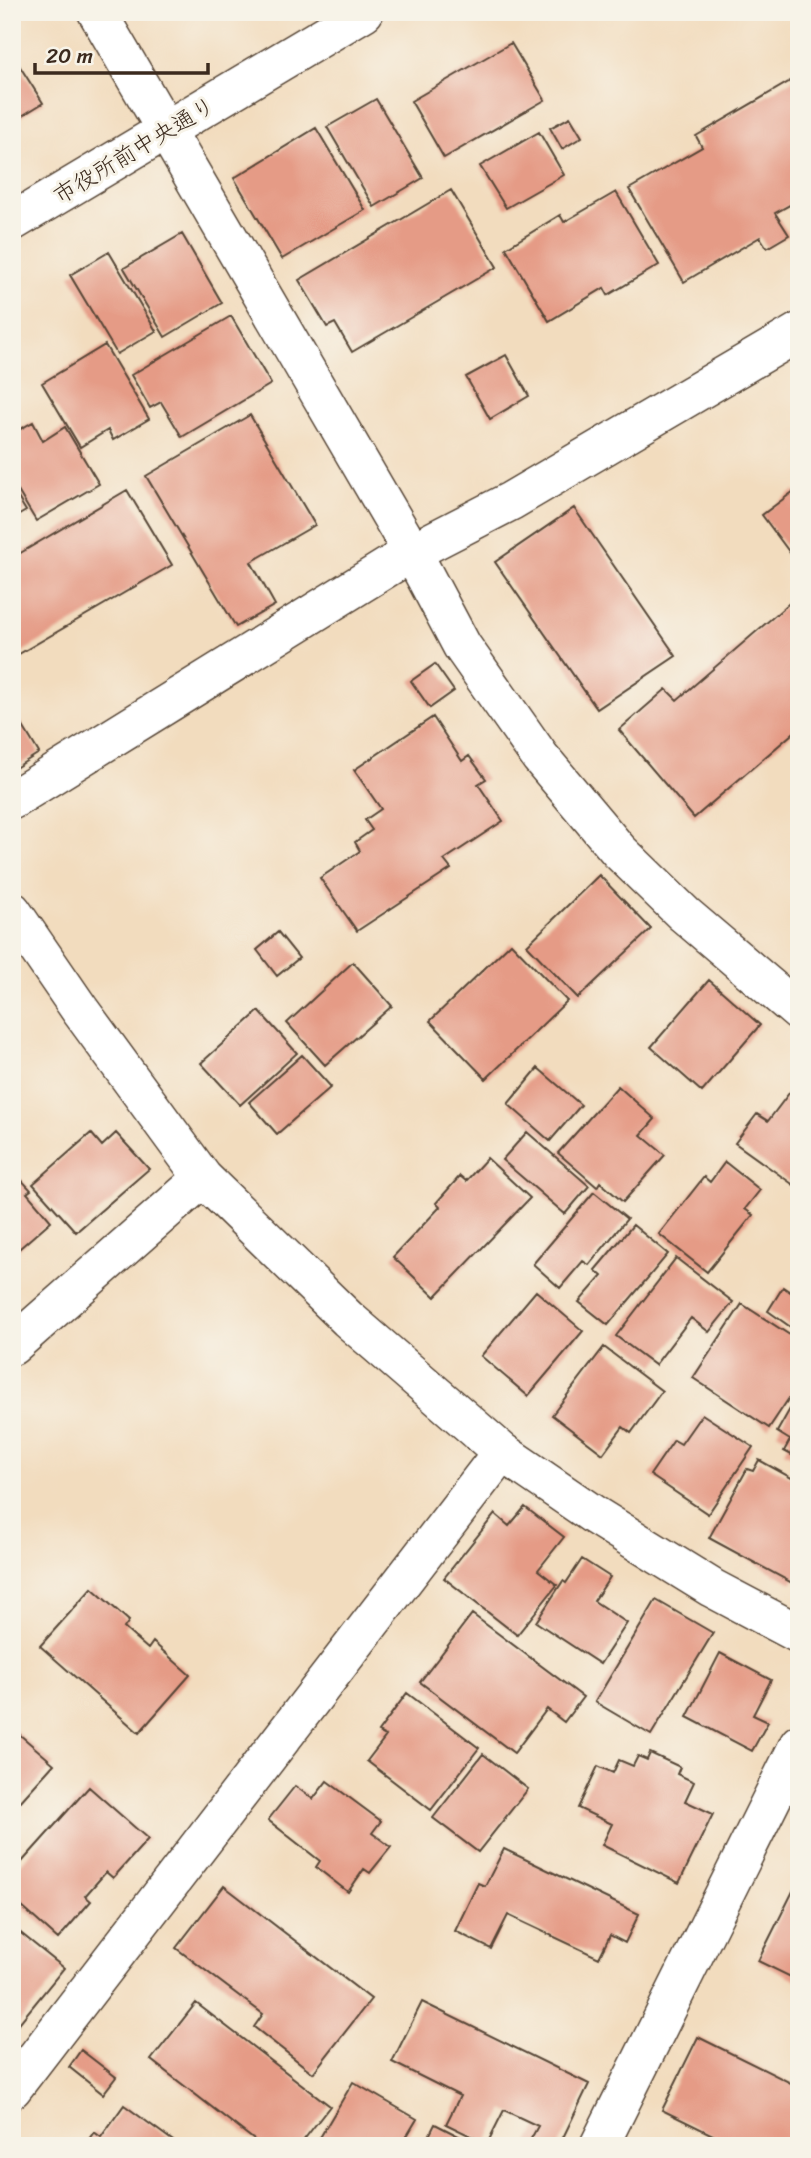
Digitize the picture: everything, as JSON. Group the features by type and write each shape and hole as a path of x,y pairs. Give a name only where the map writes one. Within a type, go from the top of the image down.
{"street":[{"path":"97,12 412,552 462,646 540,757 610,841 684,914 799,1012"},
{"name":"市役所前中央通り","path":"12,222 364,12"},
{"path":"12,800 412,552 511,500 799,332"},
{"path":"12,911 80,1010 203,1178 348,1319 502,1452 594,1515 712,1588 799,1634"},
{"path":"12,1346 203,1178"},
{"path":"12,2089 502,1452"},
{"path":"599,2146 799,1744"}],"building":[{"path":"511,43 545,100 444,158 411,101"},
{"path":"12,54 43,103 12,122"},
{"path":"799,76 799,200 775,213 789,235 767,248 760,237 684,282 629,189 702,147 696,136"},
{"path":"376,99 423,178 374,207 327,127"},
{"path":"570,117 582,137 562,149 550,128"},
{"path":"316,128 365,210 282,259 234,178"},
{"path":"539,132 564,175 506,208 480,166"},
{"path":"451,190 497,267 352,352 335,323 327,327 299,280"},
{"path":"616,192 659,265 608,295 604,288 549,321 506,248 560,215 564,222"},
{"path":"182,234 222,303 165,337 124,268"},
{"path":"109,252 156,331 117,354 70,275"},
{"path":"231,316 271,384 182,437 161,402 150,408 131,375"},
{"path":"105,345 149,419 113,440 108,430 80,447 42,383"},
{"path":"506,355 529,396 490,419 466,377"},
{"path":"250,415 315,525 251,562 275,605 236,627 146,476"},
{"path":"33,422 43,441 65,427 99,484 36,521 12,481 12,434"},
{"path":"12,488 26,511 12,519"},
{"path":"127,490 172,565 12,658 12,558"},
{"path":"794,491 799,497 799,554 793,557 762,515"},
{"path":"574,508 676,656 597,709 495,562"},
{"path":"794,599 799,604 799,728 694,818 619,730 666,689 677,700"},
{"path":"435,664 454,691 430,708 411,681"},
{"path":"12,708 39,753 12,770"},
{"path":"433,717 462,761 469,756 486,779 478,784 503,821 444,860 451,869 357,931 320,878 360,851 355,842 372,830 365,820 381,809 354,770"},
{"path":"599,875 651,929 578,998 527,945"},
{"path":"278,932 299,958 277,976 257,950"},
{"path":"511,943 567,1001 486,1079 430,1021"},
{"path":"353,962 392,1006 325,1065 287,1023"},
{"path":"709,980 760,1025 702,1092 651,1047"},
{"path":"259,1011 297,1053 240,1105 201,1063"},
{"path":"302,1055 331,1087 277,1134 249,1102"},
{"path":"538,1068 581,1105 550,1141 508,1104"},
{"path":"799,1080 799,1181 795,1186 735,1143 757,1114 768,1121"},
{"path":"618,1086 655,1119 641,1135 665,1155 623,1202 600,1182 597,1187 558,1153"},
{"path":"527,1132 589,1186 565,1214 502,1160"},
{"path":"91,1133 102,1146 116,1133 149,1169 76,1232 33,1184"},
{"path":"487,1158 530,1198 435,1297 393,1257 440,1207 436,1203 460,1176 466,1181"},
{"path":"725,1162 760,1190 745,1209 753,1215 707,1272 659,1234 704,1177 710,1182"},
{"path":"15,1173 31,1190 27,1193 51,1221 12,1255 12,1175"},
{"path":"594,1192 627,1219 589,1265 583,1261 560,1288 533,1264"},
{"path":"633,1225 668,1254 608,1325 579,1302 602,1276 595,1270"},
{"path":"676,1258 733,1302 709,1332 691,1318 655,1365 616,1336"},
{"path":"783,1287 799,1298 799,1317 792,1328 768,1311"},
{"path":"536,1291 583,1331 528,1396 481,1356"},
{"path":"742,1304 799,1341 799,1383 769,1428 693,1378"},
{"path":"604,1347 662,1391 631,1433 623,1427 603,1454 552,1415"},
{"path":"799,1393 799,1459 784,1451 790,1440 777,1432"},
{"path":"702,1414 753,1447 708,1514 650,1475 674,1440 681,1444"},
{"path":"759,1460 799,1482 799,1571 792,1583 709,1538 747,1469 753,1471"},
{"path":"525,1507 564,1537 538,1570 557,1585 517,1635 444,1578 495,1514 509,1526"},
{"path":"582,1559 610,1577 594,1601 627,1623 600,1664 536,1622 563,1581 566,1583"},
{"path":"92,1588 129,1621 124,1628 148,1649 153,1642 190,1675 139,1733 40,1646"},
{"path":"656,1600 713,1633 651,1735 595,1702"},
{"path":"472,1614 583,1697 564,1722 547,1709 514,1753 420,1682"},
{"path":"720,1653 771,1680 753,1715 768,1722 752,1751 687,1717"},
{"path":"407,1693 479,1748 431,1810 367,1761 386,1736 378,1732"},
{"path":"12,1728 54,1764 19,1803 12,1797"},
{"path":"650,1753 680,1767 677,1774 694,1782 685,1801 713,1814 679,1883 602,1845 612,1824 578,1808 598,1766 613,1773 619,1760 633,1766 638,1756 647,1760"},
{"path":"483,1754 528,1789 478,1852 433,1818"},
{"path":"327,1781 381,1821 372,1833 391,1847 370,1873 364,1869 348,1892 316,1867 320,1861 268,1820 295,1786 313,1799"},
{"path":"89,1787 148,1839 113,1878 106,1872 85,1896 91,1901 58,1939 12,1898 12,1873"},
{"path":"504,1849 639,1914 625,1943 610,1935 599,1958 508,1915 491,1949 455,1931 478,1883 485,1886"},
{"path":"224,1886 371,1999 313,2073 254,2027 263,2014 176,1948"},
{"path":"795,1887 799,1889 799,1981 758,1961"},
{"path":"12,1926 64,1968 12,2032"},
{"path":"422,2002 589,2084 559,2146 527,2146 538,2126 504,2110 487,2144 446,2124 460,2096 392,2062"},
{"path":"196,2003 330,2106 299,2146 262,2146 151,2060"},
{"path":"698,2037 799,2087 799,2146 735,2146 662,2110"},
{"path":"81,2050 116,2077 103,2094 69,2067"},
{"path":"353,2082 417,2119 401,2146 315,2146"},
{"path":"124,2105 180,2146 84,2146 94,2132 101,2137"},
{"path":"435,2124 478,2146 424,2146"}]}
